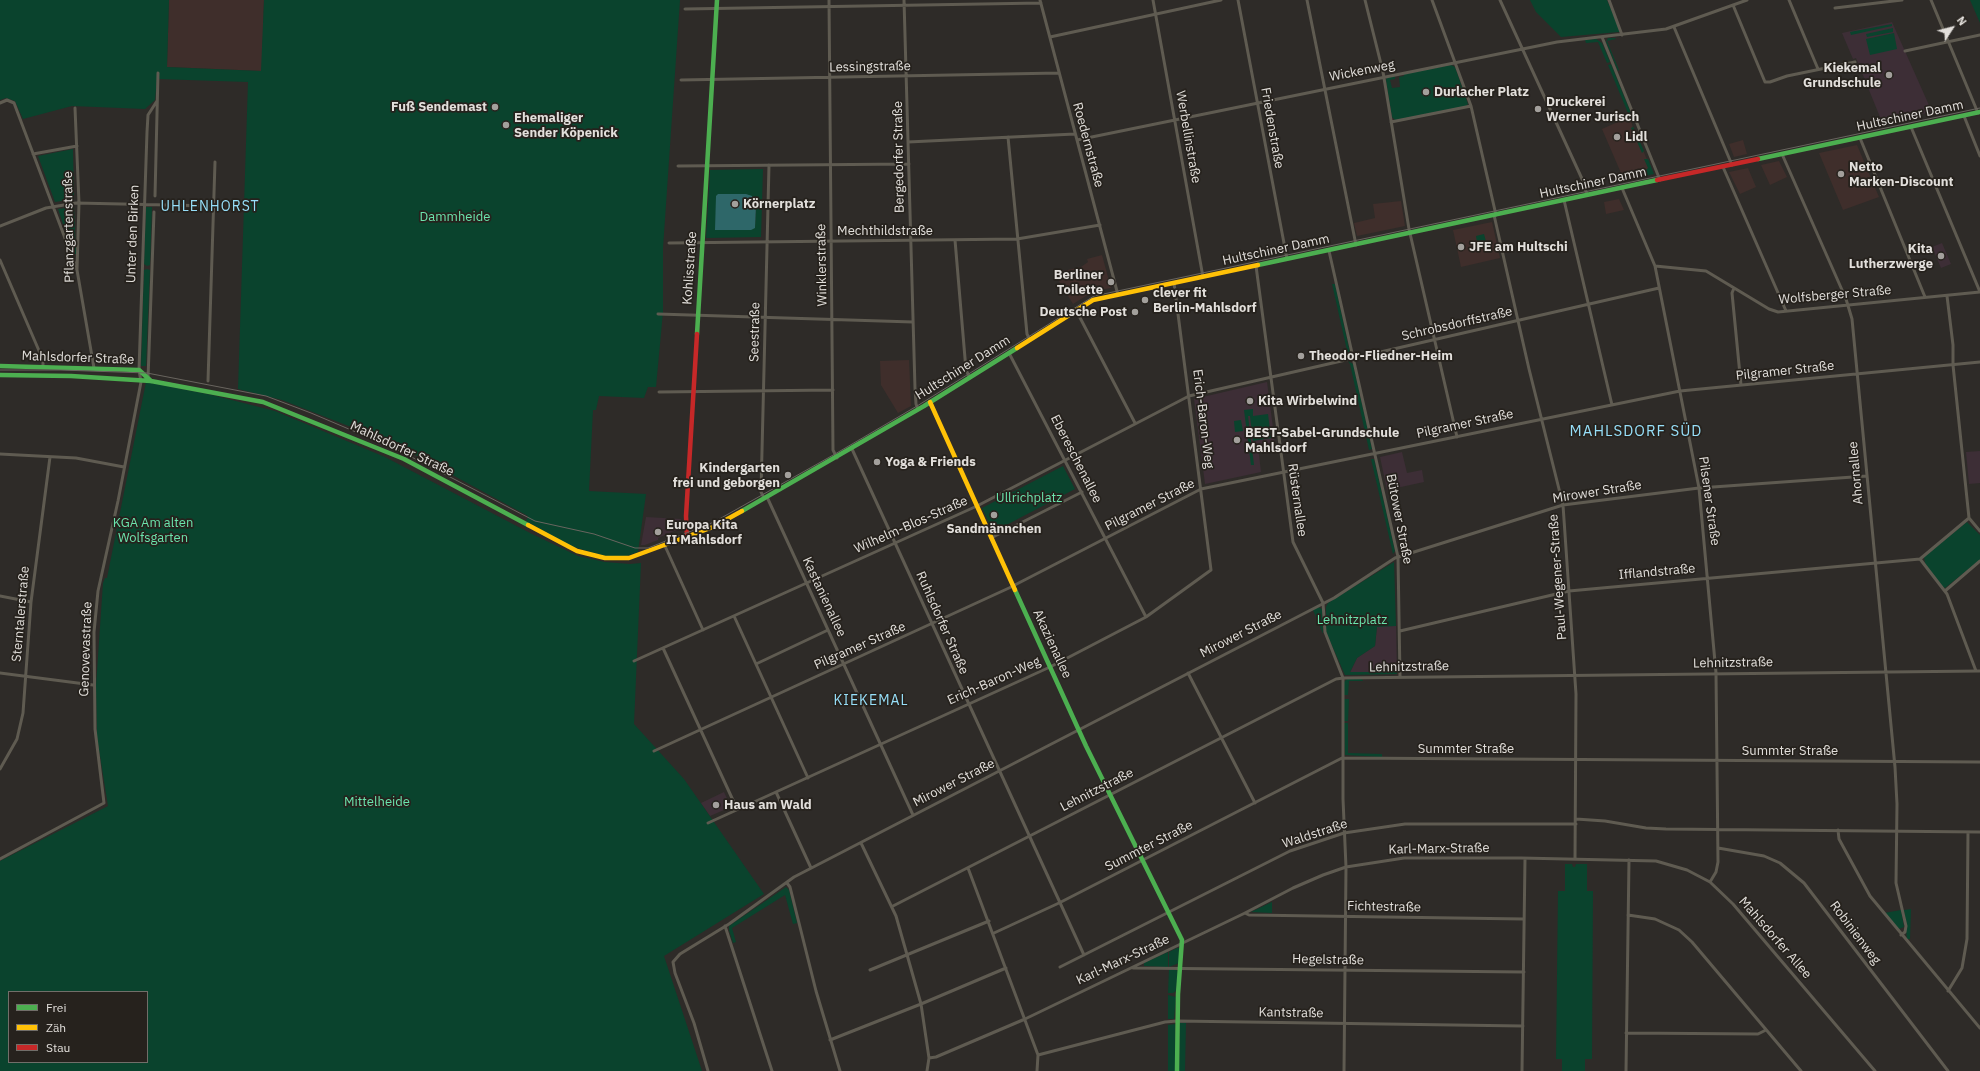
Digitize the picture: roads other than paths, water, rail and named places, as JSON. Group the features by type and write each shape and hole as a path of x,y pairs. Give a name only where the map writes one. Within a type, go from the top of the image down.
{"main road":[{"name":"Kohlisstraße","path":"687,537 686,516 717,0"},
{"name":"Hultschiner Damm","path":"634,557 713,527 766,498 837,458 970,378 1093,300 1979,112"},
{"name":"Mahlsdorfer Straße","path":"0,366 43,366 139,370 149,380"},
{"name":"Mahlsdorfer Straße","path":"0,375 140,379 252,398 276,406 404,459 577,550 605,558 634,557"},
{"name":"Akazienallee","path":"930,402 1079,730 1168,912 1182,944"},
{"path":"1176,1071 1177,1021 1182,944"}],"street":[{"name":"Winklerstraße","path":"829,0 834,450 837,458"},
{"name":"Bergedorfer Straße","path":"904,0 913,322 916,402 918,409"},
{"name":"Werbellinstraße","path":"1152,0 1203,277"},
{"path":"1050,37 1221,0"},
{"name":"Friedenstraße","path":"1238,0 1287,259"},
{"path":"1307,0 1356,245"},
{"path":"1365,0 1384,76 1410,233 1457,437"},
{"name":"Paul-Wegener-Straße","path":"1432,0 1471,106 1518,320 1563,505 1575,675 1575,859"},
{"path":"1500,0 1583,181 1587,195"},
{"path":"1609,0 1622,35"},
{"name":"Wickenweg","path":"1077,140 1324,88 1523,50 1566,40 1622,35 1674,27 1747,0"},
{"path":"1789,0 1818,69"},
{"path":"1835,8 1902,0"},
{"path":"1931,0 1979,112"},
{"path":"685,9 904,6 1041,1"},
{"name":"Roedernstraße","path":"1041,1 1118,294"},
{"path":"1732,5 1765,82 1855,62"},
{"path":"1674,27 1732,165"},
{"path":"1905,51 1980,35"},
{"path":"1602,37 1660,180"},
{"name":"Unter den Birken","path":"155,196 158,73"},
{"name":"Lessingstraße","path":"681,80 1059,73"},
{"path":"0,103 10,100 14,103 77,270"},
{"name":"Unter den Birken","path":"140,379 139,370 148,115 157,101"},
{"path":"1391,122 1471,106"},
{"name":"Pflanzgartenstraße","path":"75,108 78,203 77,270 94,368"},
{"path":"1964,116 1980,156"},
{"path":"1911,127 1980,292"},
{"path":"908,142 1075,134"},
{"path":"1008,137 1027,334 1030,340"},
{"path":"1860,138 1925,297"},
{"path":"33,154 77,146"},
{"name":"Ahornallee","path":"1782,154 1848,304 1852,319 1894,762 1897,804 1896,883 1906,926 1905,932 1901,935"},
{"path":"208,381 215,162"},
{"path":"678,166 909,164"},
{"name":"Seestraße","path":"766,498 761,492 769,165"},
{"path":"1723,167 1786,311"},
{"name":"Pilsener Straße","path":"1622,188 1655,266 1699,488 1716,673 1718,830"},
{"path":"1564,200 1612,405"},
{"path":"0,226 53,206 78,203 214,206"},
{"name":"Unter den Birken","path":"149,380 154,212"},
{"name":"Mechthildstraße","path":"669,242 1017,239 1100,225"},
{"path":"955,240 966,370 970,378"},
{"name":"Bütower Straße","path":"1329,251 1398,557 1400,677"},
{"path":"0,260 43,360 43,366"},
{"name":"Wolfsberger Straße","path":"1655,266 1663,265 1706,271 1769,309 1778,312 1980,292"},
{"name":"Rüsternallee","path":"1256,266 1293,542 1323,603 1325,632 1343,678 1342,758 1346,867 1344,1071"},
{"name":"Erich-Baron-Weg","path":"708,823 1050,667 1146,617 1211,570 1202,489 1174,283"},
{"name":"Schrobsdorffstraße","path":"1189,396 1660,288"},
{"path":"1734,288 1732,293 1741,385"},
{"path":"1947,296 1954,345 1953,365 1969,518 1980,530"},
{"path":"1076,310 1135,423"},
{"path":"658,314 913,322"},
{"name":"Ebereschenallee","path":"1009,353 1146,617"},
{"name":"Pilgramer Straße","path":"654,750 771,698 1013,586 1202,489 1680,391 1980,362"},
{"name":"Genovevastraße","path":"0,859 104,803 96,748 93,686 94,632 98,592 118,501 140,379"},
{"path":"659,392 833,390"},
{"name":"Wilhelm-Blos-Straße","path":"634,661 977,506 1189,396"},
{"name":"Ruhlsdorfer Straße","path":"852,449 1084,956"},
{"path":"0,454 94,460 124,467"},
{"name":"Sterntalerstraße","path":"0,767 19,732 23,713 31,602 50,457"},
{"name":"Mirower Straße","path":"708,1071 694,1023 675,974 673,962 675,958 725,926 794,877 1323,603 1398,557 1563,505 1699,488 1867,476"},
{"path":"991,538 1082,492"},
{"name":"Kastanienallee","path":"766,498 807,583 913,815"},
{"path":"1969,518 1920,559 1945,591 1978,671"},
{"path":"665,546 703,630"},
{"name":"Ifflandstraße","path":"1400,631 1569,591 1920,559"},
{"path":"1945,591 1980,561"},
{"path":"0,596 31,602"},
{"path":"734,616 808,778"},
{"path":"756,664 828,630"},
{"path":"663,648 737,809"},
{"name":"Lehnitzstraße","path":"893,906 1336,679 1716,673 1978,671"},
{"path":"1188,673 1255,803"},
{"path":"0,674 93,686"},
{"name":"Summter Straße","path":"994,933 1059,903 1342,758 1980,762"},
{"path":"776,792 811,868"},
{"path":"1576,819 1605,821 1646,828 1980,832"},
{"name":"Waldstraße","path":"1060,967 1290,851 1344,833 1405,824 1576,824"},
{"path":"1710,882 1716,872 1718,830"},
{"path":"1838,830 1839,839 1870,896 1980,1028"},
{"path":"1948,991 1962,968 1967,939 1968,832"},
{"path":"861,843 893,906 921,1004 929,1058 927,1071"},
{"name":"Robinienweg","path":"1718,848 1764,856 1780,863 1804,883 1948,1071"},
{"name":"Karl-Marx-Straße","path":"929,1058 936,1057 1025,1019 1182,944 1293,888 1346,867 1404,858 1629,860 1666,863 1687,870 1710,882"},
{"path":"1522,1071 1525,859"},
{"path":"1626,1071 1629,860"},
{"path":"968,868 994,933 1038,1055 1037,1071"},
{"name":"Mahlsdorfer Allee","path":"1710,882 1733,904 1875,1071"},
{"path":"787,883 790,887 816,991 840,1071"},
{"name":"Fichtestraße","path":"1245,913 1249,915 1524,919"},
{"path":"1628,915 1654,919 1679,930 1692,942 1801,1071"},
{"path":"870,970 989,921"},
{"path":"725,926 772,1071"},
{"path":"830,1040 1006,968"},
{"name":"Hegelstraße","path":"1132,968 1524,972"},
{"name":"Kantstraße","path":"1038,1055 1165,1022 1177,1021 1523,1026"},
{"path":"1626,1033 1758,1034 1766,1030"}],"water":[{"path":"718,194 746,194 752,196 756,206 755,228 751,230 715,230 716,196"}],"tram line":[{"path":"0,370 61,370 147,373 266,396 311,413 396,449 535,521 594,534 635,548 648,548 714,522 835,454 917,406 1094,296 1980,108"}],"place":[{"name":"Kiekemal Grundschule","path":"1889,75"},
{"name":"Durlacher Platz","path":"1426,92"},
{"name":"Fuß Sendemast","path":"495,107"},
{"name":"Druckerei Werner Jurisch","path":"1538,109"},
{"name":"Ehemaliger Sender Köpenick","path":"506,125"},
{"name":"Lidl","path":"1617,137"},
{"name":"Netto Marken-Discount","path":"1841,174"},
{"name":"Körnerplatz","path":"735,204"},
{"name":"JFE am Hultschi","path":"1461,247"},
{"name":"Kita Lutherzwerge","path":"1941,256"},
{"name":"Berliner Toilette","path":"1111,282"},
{"name":"clever fit Berlin-Mahlsdorf","path":"1145,300"},
{"name":"Deutsche Post","path":"1135,312"},
{"name":"Theodor-Fliedner-Heim","path":"1301,356"},
{"name":"Kita Wirbelwind","path":"1250,401"},
{"name":"BEST-Sabel-Grundschule Mahlsdorf","path":"1237,440"},
{"name":"Yoga & Friends","path":"877,462"},
{"name":"Kindergarten frei und geborgen","path":"788,475"},
{"name":"Sandmännchen","path":"994,515"},
{"name":"Europa Kita II Mahlsdorf","path":"658,532"},
{"name":"Haus am Wald","path":"716,805"}],"district":[{"name":"UHLENHORST","path":"210,207"},
{"name":"MAHLSDORF SÜD","path":"1636,432"},
{"name":"KIEKEMAL","path":"871,701"}],"park label":[{"name":"Dammheide","path":"455,217"},
{"name":"Ullrichplatz","path":"1029,498"},
{"name":"KGA Am alten Wolfsgarten","path":"153,530"},
{"name":"Lehnitzplatz","path":"1352,620"},
{"name":"Mittelheide","path":"377,802"}]}
